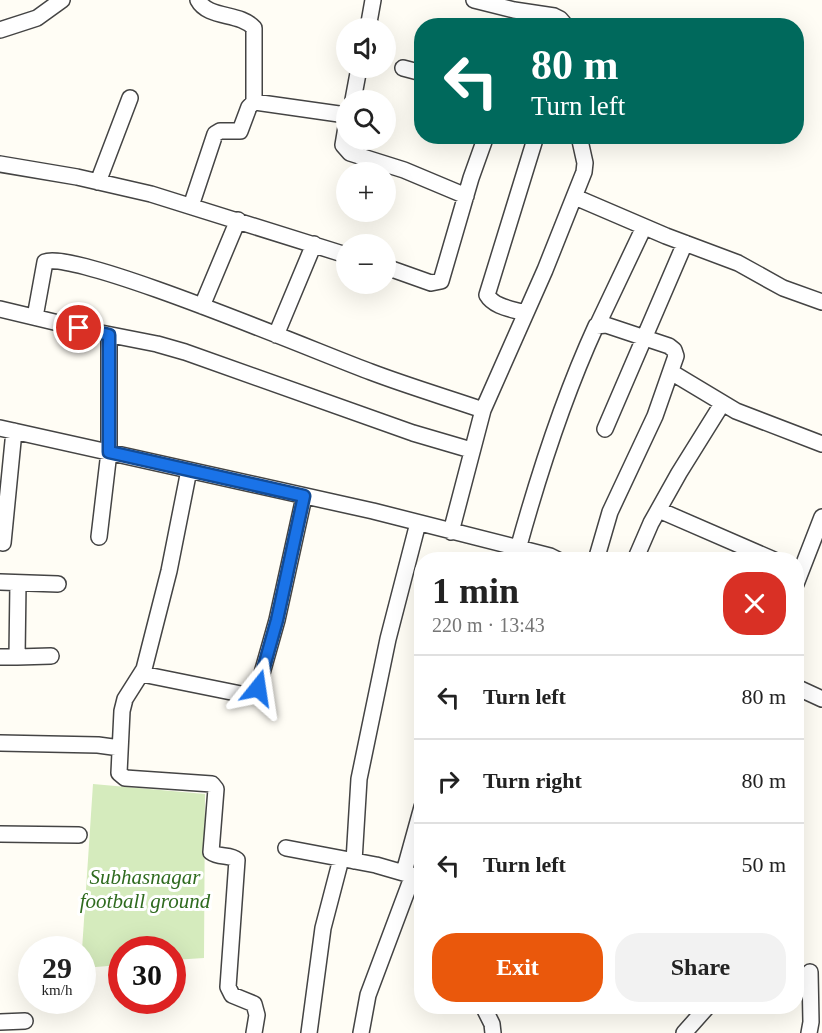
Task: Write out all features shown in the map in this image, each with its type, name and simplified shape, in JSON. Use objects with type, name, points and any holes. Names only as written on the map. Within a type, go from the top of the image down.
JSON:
[{"type":"street","points":[[0,30],[37,18],[62,0]]},
{"type":"street","points":[[191,206],[215,134],[220,131],[240,130],[249,107],[254,102],[254,28],[246,22],[206,8],[198,0]]},
{"type":"street","points":[[370,18],[373,0]]},
{"type":"street","points":[[474,0],[522,18]]},
{"type":"street","points":[[535,18],[554,16],[558,18]]},
{"type":"street","points":[[403,68],[414,71]]},
{"type":"street","points":[[98,182],[130,98]]},
{"type":"street","points":[[254,102],[336,114]]},
{"type":"street","points":[[396,271],[431,283],[441,281],[483,144]]},
{"type":"street","points":[[525,313],[498,304],[487,295],[534,144]]},
{"type":"street","points":[[451,532],[483,410],[545,270],[585,168],[580,144]]},
{"type":"street","points":[[347,150],[350,153],[404,170],[466,196]]},
{"type":"street","points":[[0,164],[151,194],[336,252]]},
{"type":"street","points":[[575,196],[644,227],[738,263],[783,288],[822,302]]},
{"type":"street","points":[[202,306],[238,220]]},
{"type":"street","points":[[518,549],[559,415],[580,361],[644,227]]},
{"type":"street","points":[[604,429],[646,338],[685,243]]},
{"type":"street","points":[[276,334],[314,244]]},
{"type":"street","points":[[35,317],[43,265],[45,261],[51,260],[97,270],[202,306],[370,372],[483,410]]},
{"type":"street","points":[[0,309],[185,352],[413,433],[471,450]]},
{"type":"street","points":[[598,324],[669,346],[674,350],[676,356],[655,416],[610,512],[598,552]]},
{"type":"street","points":[[99,537],[109,452],[109,335]]},
{"type":"street","points":[[671,372],[722,404],[762,423],[822,444]]},
{"type":"street","points":[[639,552],[659,510],[696,444],[722,404]]},
{"type":"street","points":[[3,543],[7,430],[374,511],[529,552]]},
{"type":"street","points":[[189,470],[169,571],[142,674],[125,699],[119,773],[125,778],[212,784],[216,789],[211,852],[237,860],[228,987],[232,994],[254,1004],[256,1015],[254,1033]]},
{"type":"street","points":[[142,674],[241,693],[253,694],[257,691],[277,620],[304,496]]},
{"type":"street","points":[[659,510],[756,552]]},
{"type":"street","points":[[804,560],[822,517]]},
{"type":"street","points":[[309,1033],[323,928],[347,860],[359,779],[388,639],[418,523]]},
{"type":"street","points":[[0,582],[58,584]]},
{"type":"street","points":[[17,657],[18,583]]},
{"type":"street","points":[[0,657],[51,656]]},
{"type":"street","points":[[804,691],[822,699]]},
{"type":"street","points":[[0,743],[98,745],[120,748]]},
{"type":"street","points":[[0,834],[79,835]]},
{"type":"street","points":[[286,848],[413,875],[369,995],[361,1033]]},
{"type":"street","points":[[809,972],[811,1022],[809,1033]]},
{"type":"street","points":[[487,1014],[493,1033]]},
{"type":"street","points":[[684,1033],[701,1014]]},
{"type":"street","points":[[0,1022],[25,1021]]},
{"type":"green space","name":"Subhasnagar football ground","points":[[93,784],[205,794],[204,958],[186,959],[186,936],[108,936],[108,966],[96,967],[96,936],[83,936]]},
{"type":"route","points":[[79,328],[109,335],[109,452],[304,496],[277,620],[258,688]]}]
